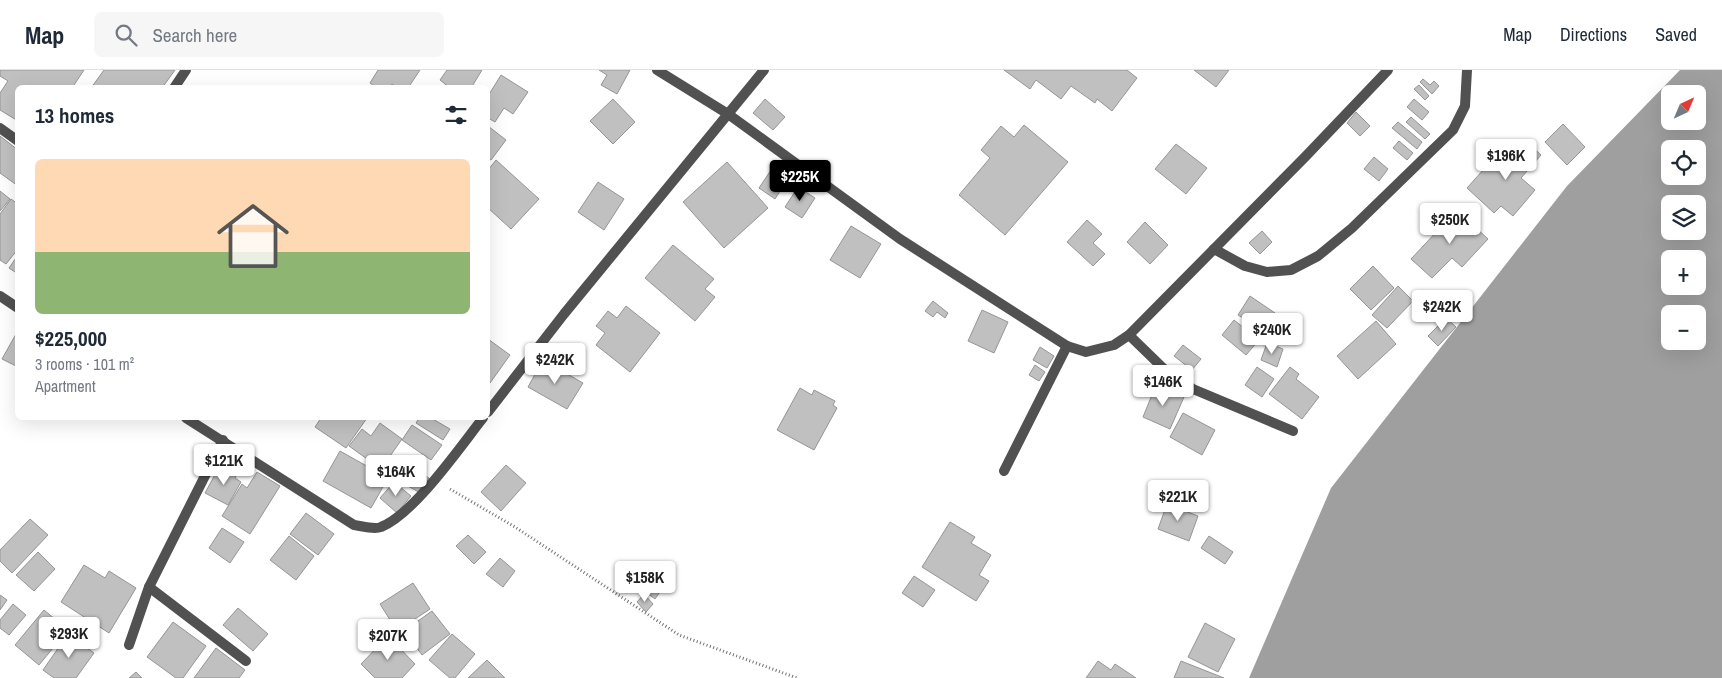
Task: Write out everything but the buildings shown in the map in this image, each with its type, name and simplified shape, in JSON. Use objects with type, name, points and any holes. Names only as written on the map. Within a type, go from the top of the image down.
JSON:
[{"type":"street","points":[[176,85],[186,70]]},
{"type":"street","points":[[658,70],[728,114],[900,239],[1068,346],[1086,352],[1114,345],[1129,335],[1388,70]]},
{"type":"street","points":[[490,409],[577,299],[764,70]]},
{"type":"street","points":[[1214,249],[1245,266],[1268,272],[1292,270],[1318,256],[1352,228],[1453,130],[1465,106],[1467,70]]},
{"type":"street","points":[[0,128],[15,139]]},
{"type":"street","points":[[0,296],[15,306]]},
{"type":"street","points":[[1129,335],[1162,368],[1193,389],[1228,402],[1293,431]]},
{"type":"street","points":[[1004,471],[1068,346]]},
{"type":"street","points":[[189,420],[354,525],[379,528],[404,513],[434,480],[481,420]]},
{"type":"street","points":[[129,645],[149,587],[223,440]]},
{"type":"street","points":[[149,587],[246,661]]},
{"type":"path","points":[[434,480],[515,527],[679,635],[797,678]]},
{"type":"shaded area","points":[[1680,70],[1722,70],[1722,678],[1249,678],[1331,488],[1567,186],[1661,90],[1661,130],[1706,130],[1706,85],[1665,85]]}]
